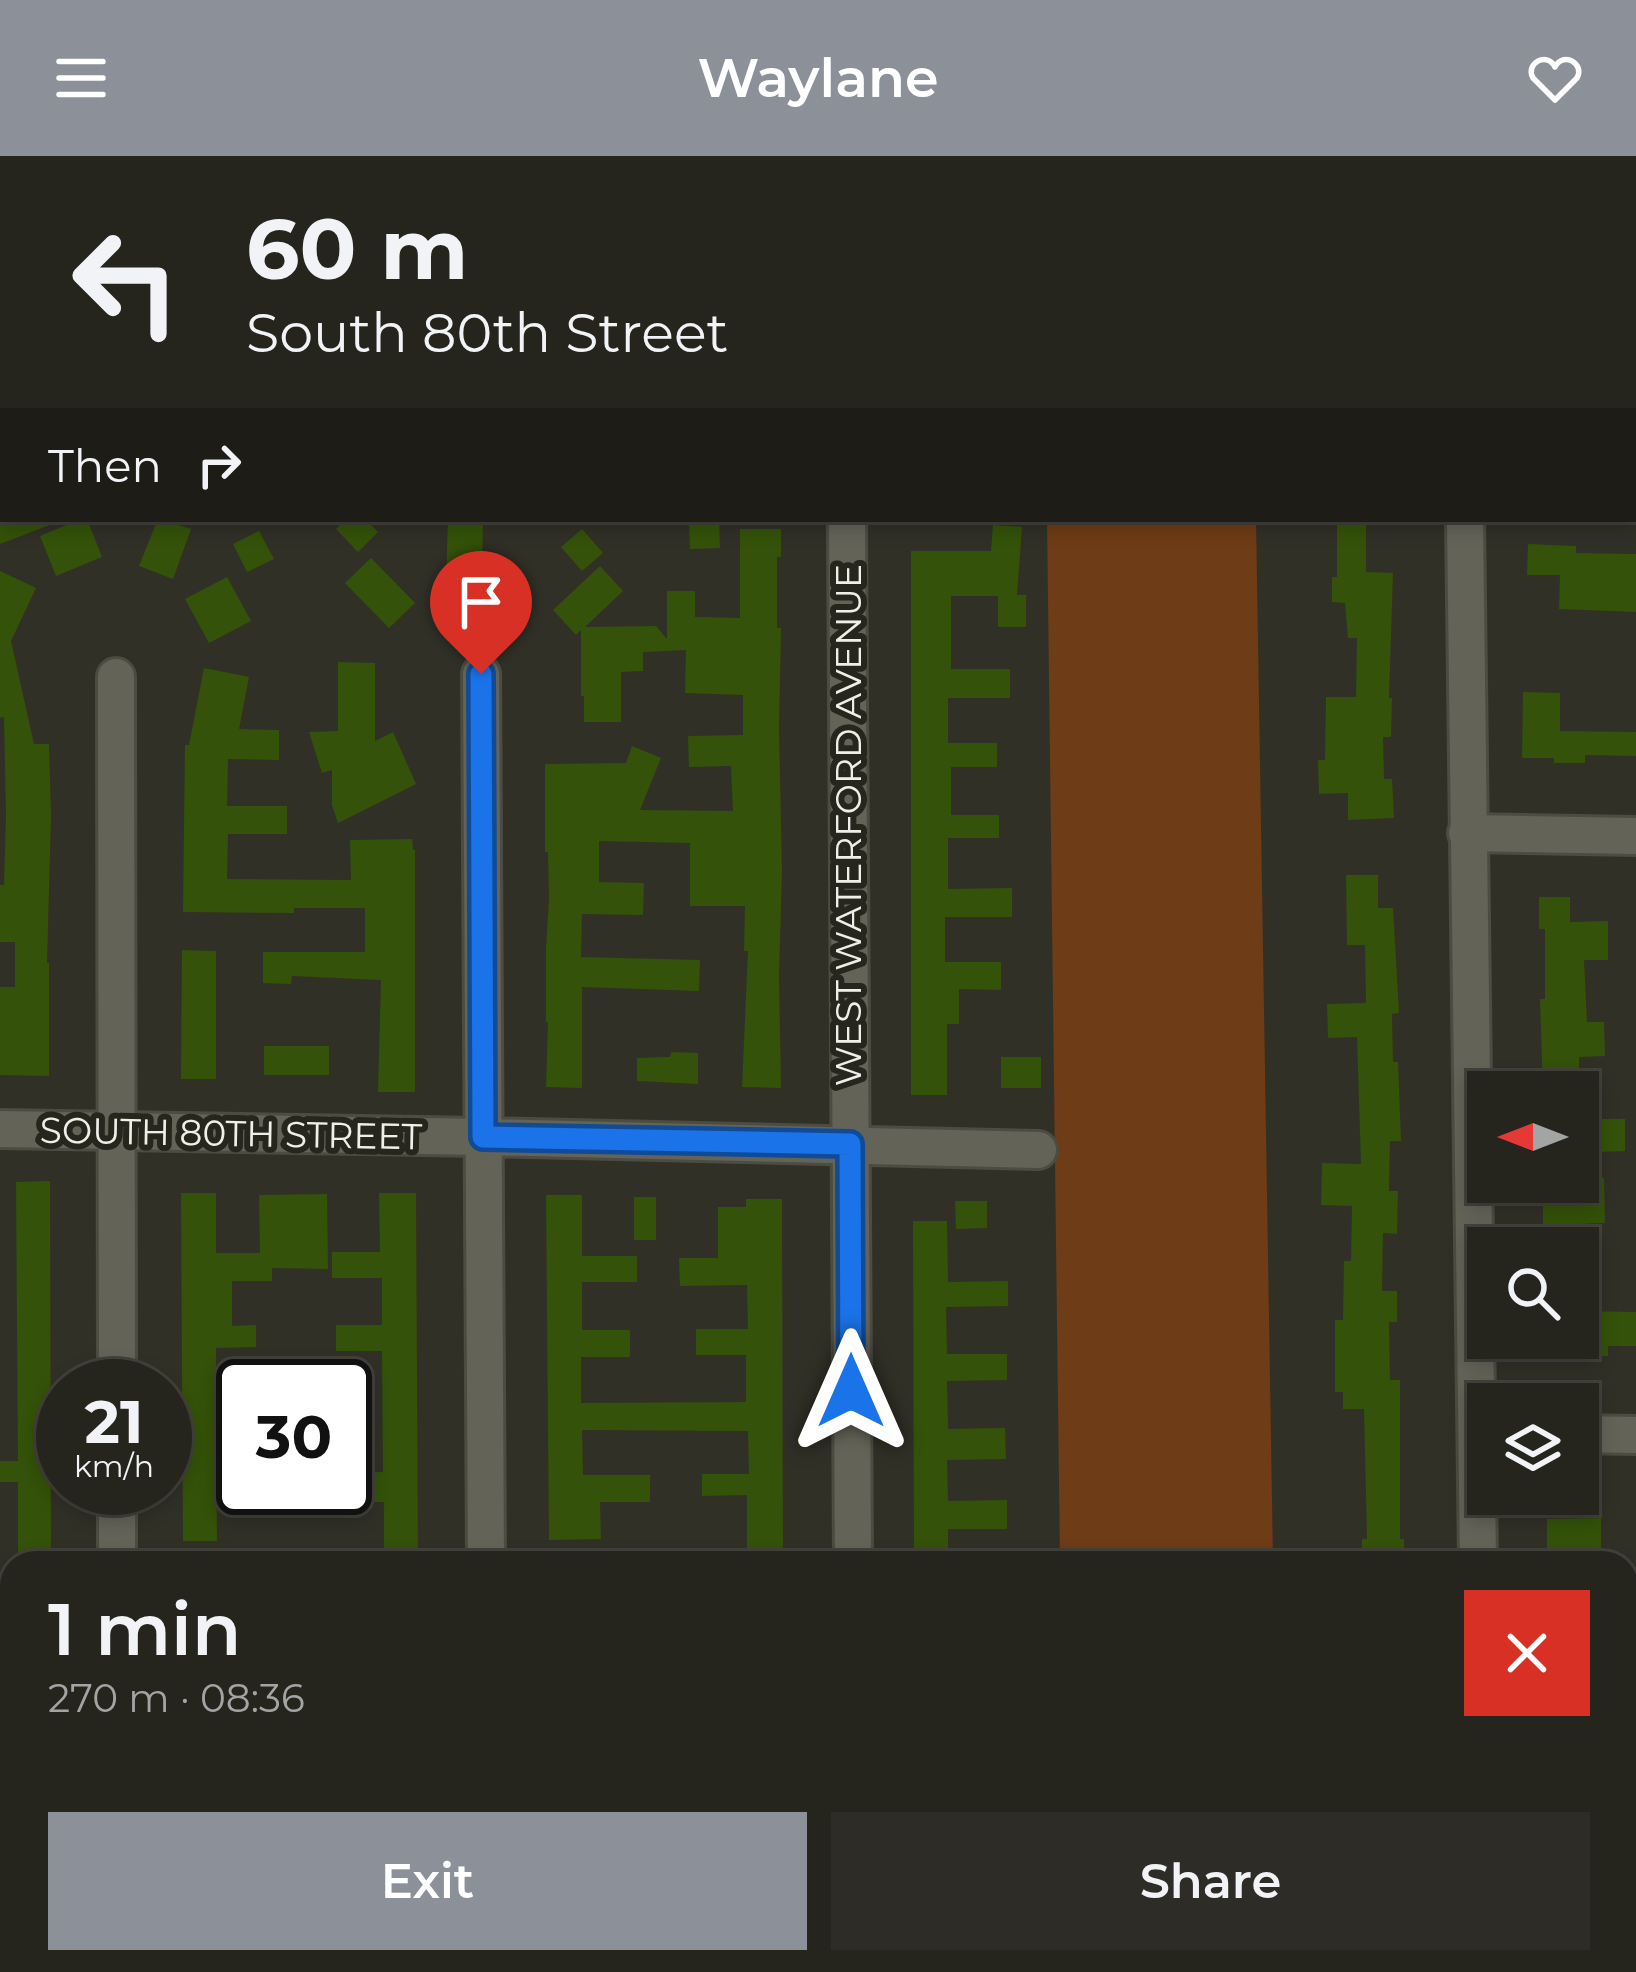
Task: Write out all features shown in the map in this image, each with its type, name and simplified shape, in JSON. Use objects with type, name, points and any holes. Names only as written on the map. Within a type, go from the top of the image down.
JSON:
[{"type":"street","name":"WEST WATERFORD AVENUE","points":[[847,522],[853,1551]]},
{"type":"street","points":[[1465,522],[1467,833],[1481,1383]]},
{"type":"street","points":[[481,674],[486,1551]]},
{"type":"street","points":[[116,677],[117,1359]]},
{"type":"street","points":[[1467,833],[1636,836]]},
{"type":"street","name":"SOUTH 80TH STREET","points":[[0,1130],[1038,1150]]},
{"type":"street","points":[[1599,1434],[1636,1435]]},
{"type":"street","points":[[117,1515],[117,1551]]},
{"type":"street","points":[[1478,1551],[1479,1515]]},
{"type":"shaded area","points":[[1047,522],[1256,522],[1273,1551],[1060,1551]]},
{"type":"building","points":[[0,522],[57,522],[0,544]]},
{"type":"building","points":[[74,522],[88,522],[102,557],[56,576],[40,536]]},
{"type":"building","points":[[157,522],[191,529],[173,579],[139,566]]},
{"type":"building","points":[[343,522],[368,522],[378,532],[358,552],[336,529]]},
{"type":"building","points":[[448,522],[483,522],[482,578],[446,581]]},
{"type":"building","points":[[689,522],[719,522],[720,548],[690,549]]},
{"type":"building","points":[[1337,522],[1366,522],[1366,572],[1393,573],[1391,737],[1383,737],[1384,779],[1392,779],[1394,818],[1348,820],[1348,793],[1319,794],[1326,697],[1356,697],[1357,638],[1348,638],[1345,603],[1332,602],[1332,577],[1337,577]]},
{"type":"building","points":[[993,525],[1022,527],[1017,595],[1026,595],[1026,627],[998,627],[998,596],[951,596],[951,669],[1010,669],[1010,698],[948,698],[948,743],[997,743],[997,767],[951,767],[951,815],[999,815],[999,838],[948,838],[948,889],[1012,888],[1012,917],[945,917],[945,962],[1001,962],[1001,990],[959,989],[959,1024],[947,1024],[947,1095],[911,1095],[911,551],[991,551]]},
{"type":"building","points":[[582,529],[603,553],[582,571],[561,547]]},
{"type":"building","points":[[740,529],[781,529],[777,628],[781,628],[781,1088],[742,1087],[748,951],[744,951],[745,906],[690,906],[690,843],[599,841],[599,882],[644,883],[643,915],[582,914],[581,957],[700,960],[699,991],[582,987],[582,1088],[546,1087],[545,764],[626,763],[632,746],[661,758],[640,810],[733,811],[731,766],[689,767],[688,736],[743,735],[743,695],[685,693],[686,650],[643,652],[643,671],[621,672],[621,722],[584,722],[581,630],[576,635],[553,610],[600,566],[623,591],[585,627],[656,626],[667,639],[667,591],[695,591],[695,617],[740,618]]},
{"type":"building","points":[[259,531],[274,559],[247,572],[233,544]]},
{"type":"building","points":[[1528,544],[1576,546],[1576,553],[1636,554],[1636,612],[1559,609],[1560,575],[1527,575]]},
{"type":"building","points":[[371,558],[415,603],[389,628],[345,583]]},
{"type":"building","points":[[0,571],[36,588],[11,641],[34,744],[49,744],[49,1076],[0,1075],[0,987],[15,987],[15,942],[0,942],[6,815],[4,717],[0,718]]},
{"type":"building","points":[[227,577],[251,621],[209,643],[185,599]]},
{"type":"building","points":[[338,662],[375,663],[375,741],[393,732],[416,784],[338,823],[332,805],[332,770],[322,773],[309,732],[338,731]]},
{"type":"building","points":[[204,668],[249,677],[239,729],[279,730],[279,760],[228,759],[227,806],[287,806],[287,834],[228,834],[227,879],[351,880],[350,840],[412,839],[415,1092],[378,1092],[381,980],[292,976],[291,984],[263,983],[263,952],[365,952],[365,908],[183,912],[185,745],[189,745]]},
{"type":"building","points":[[1523,692],[1560,693],[1560,731],[1636,732],[1636,756],[1585,755],[1585,763],[1522,758]]},
{"type":"building","points":[[1346,875],[1378,875],[1378,908],[1393,908],[1399,1013],[1392,1014],[1401,1141],[1390,1141],[1389,1191],[1398,1191],[1397,1234],[1383,1233],[1382,1291],[1397,1291],[1397,1322],[1389,1322],[1390,1380],[1400,1380],[1400,1539],[1404,1539],[1404,1551],[1362,1551],[1362,1539],[1367,1539],[1364,1409],[1343,1409],[1343,1392],[1335,1392],[1335,1320],[1343,1320],[1344,1261],[1351,1261],[1352,1206],[1321,1205],[1322,1163],[1361,1164],[1357,1037],[1328,1038],[1327,1004],[1366,1003],[1365,945],[1347,945]]},
{"type":"building","points":[[1539,897],[1570,897],[1570,922],[1608,921],[1608,960],[1584,960],[1587,1022],[1604,1022],[1605,1056],[1579,1057],[1579,1071],[1542,1071],[1540,999],[1545,999],[1545,929],[1539,929]]},
{"type":"building","points":[[182,950],[216,951],[216,1079],[181,1079]]},
{"type":"building","points":[[264,1046],[329,1046],[329,1075],[264,1075]]},
{"type":"building","points":[[671,1052],[698,1053],[698,1084],[637,1081],[637,1058],[670,1057]]},
{"type":"building","points":[[1001,1057],[1041,1057],[1041,1088],[1001,1088]]},
{"type":"building","points":[[1599,1119],[1625,1119],[1625,1151],[1599,1152]]},
{"type":"building","points":[[1599,1178],[1604,1178],[1605,1223],[1543,1227],[1543,1203],[1599,1203]]},
{"type":"building","points":[[50,1181],[50,1359],[36,1359],[36,1515],[51,1515],[51,1551],[18,1551],[18,1482],[0,1482],[0,1461],[18,1461],[16,1182]]},
{"type":"building","points":[[181,1193],[216,1193],[216,1253],[260,1253],[259,1195],[327,1194],[328,1269],[272,1268],[272,1281],[232,1281],[232,1326],[256,1325],[256,1347],[216,1348],[217,1541],[183,1541],[183,1515],[192,1515],[192,1359],[182,1359]]},
{"type":"building","points":[[379,1193],[416,1193],[418,1551],[384,1551],[384,1502],[372,1502],[372,1472],[383,1472],[382,1351],[336,1351],[336,1325],[382,1325],[382,1278],[332,1278],[332,1252],[380,1252]]},
{"type":"building","points":[[546,1195],[582,1195],[582,1256],[637,1256],[637,1282],[582,1282],[582,1330],[630,1330],[630,1357],[581,1357],[581,1403],[746,1402],[746,1355],[696,1355],[696,1329],[748,1329],[747,1285],[680,1286],[679,1258],[718,1258],[718,1207],[746,1207],[746,1199],[782,1199],[783,1551],[747,1551],[747,1495],[702,1496],[702,1474],[749,1474],[748,1431],[582,1430],[583,1475],[650,1475],[650,1502],[600,1502],[601,1539],[549,1540]]},
{"type":"building","points":[[634,1197],[656,1197],[656,1240],[634,1240]]},
{"type":"building","points":[[955,1201],[987,1201],[987,1228],[956,1229]]},
{"type":"building","points":[[913,1221],[947,1221],[948,1282],[1008,1281],[1008,1306],[946,1307],[947,1354],[1007,1354],[1007,1380],[947,1381],[948,1429],[1005,1428],[1006,1459],[947,1460],[948,1501],[1007,1500],[1007,1529],[948,1529],[948,1551],[914,1551]]},
{"type":"building","points":[[1599,1311],[1636,1312],[1636,1346],[1608,1346],[1608,1356],[1599,1356]]},
{"type":"building","points":[[1601,1518],[1601,1551],[1547,1551],[1547,1519]]},
{"type":"route","points":[[481,674],[483,1137],[850,1144],[851,1391]]}]
